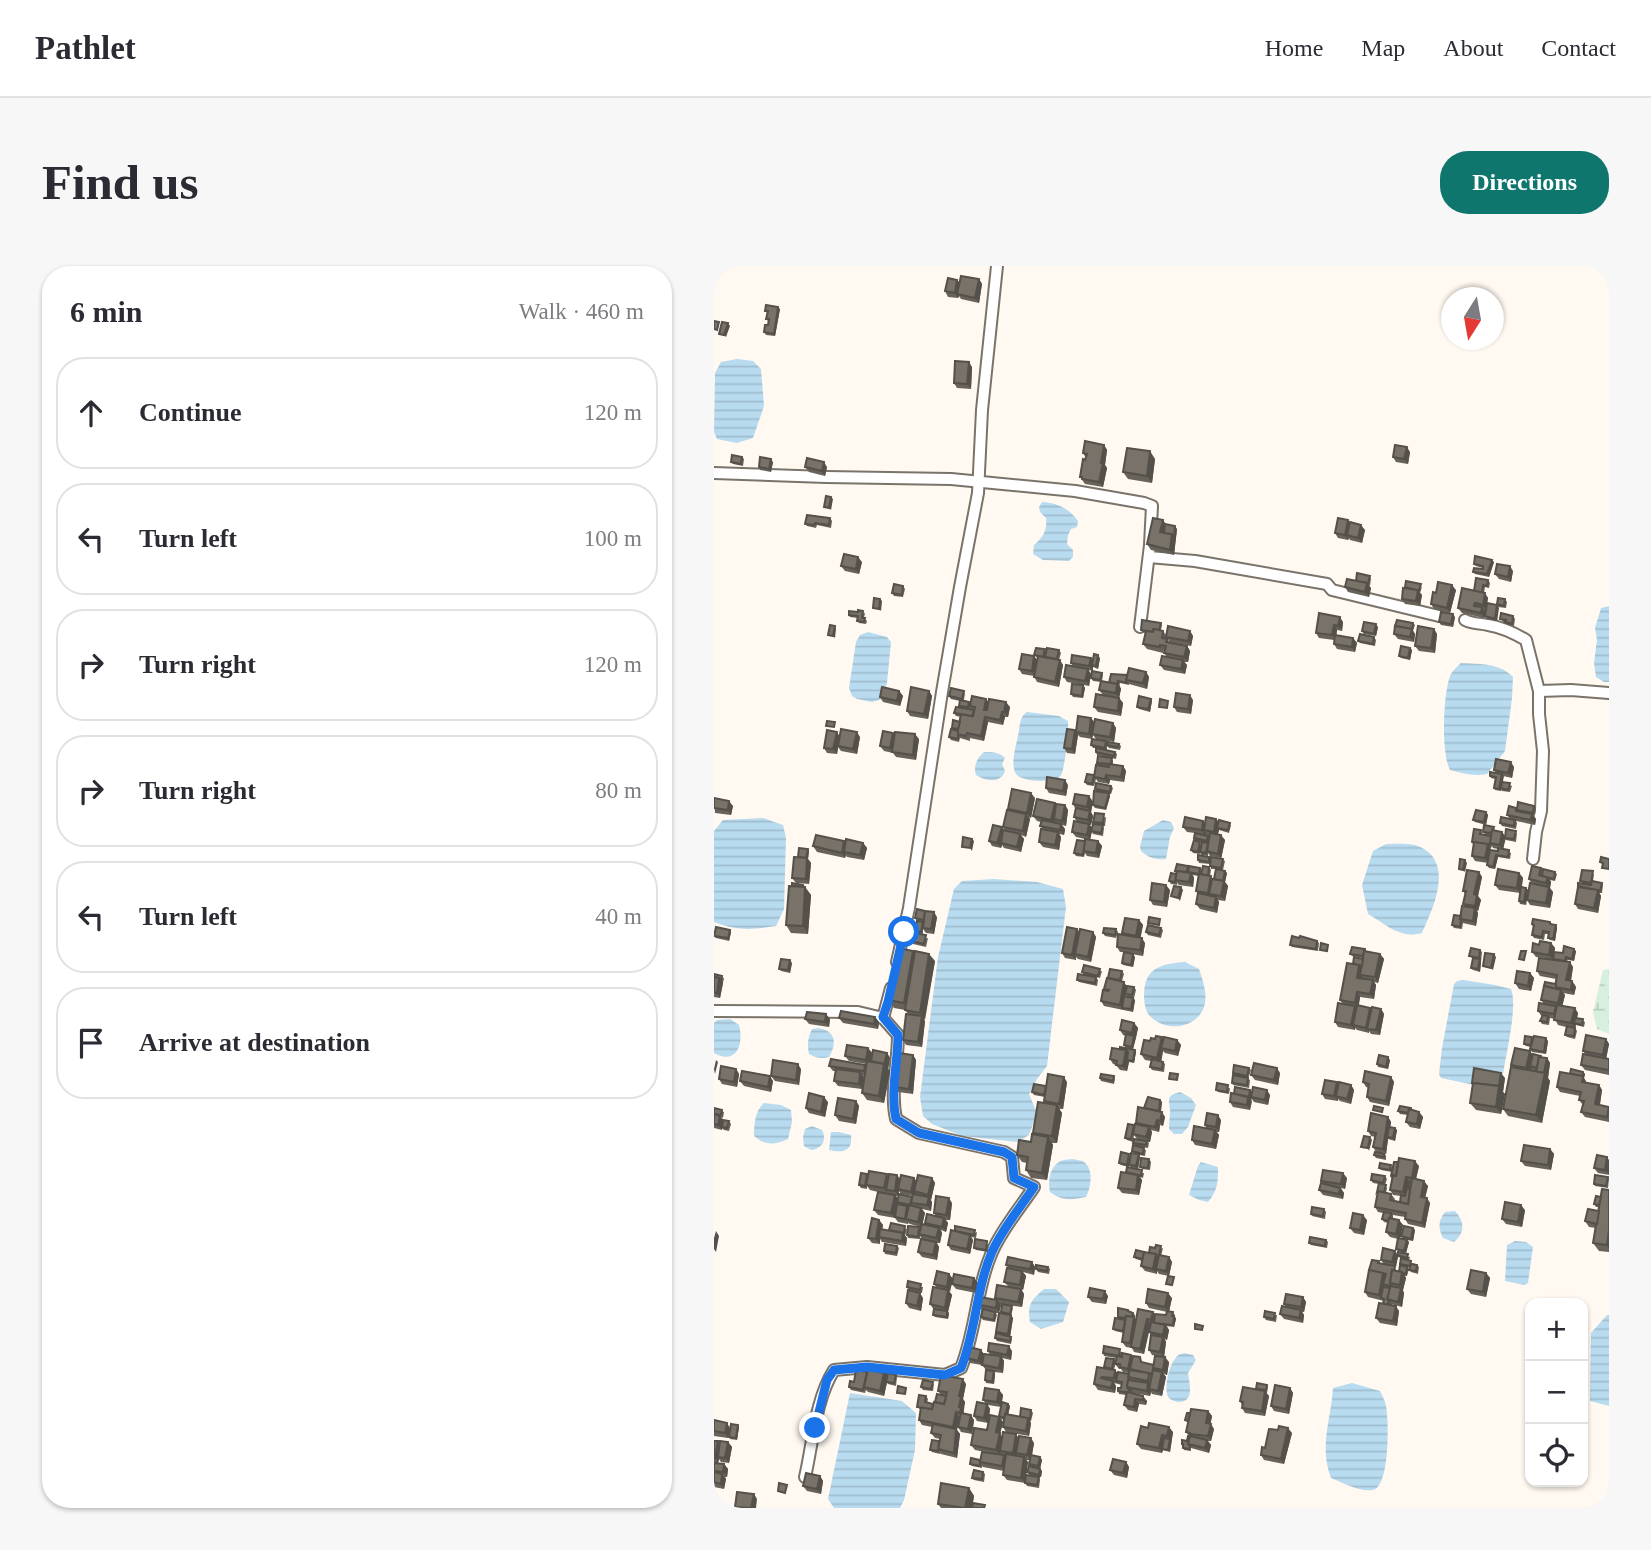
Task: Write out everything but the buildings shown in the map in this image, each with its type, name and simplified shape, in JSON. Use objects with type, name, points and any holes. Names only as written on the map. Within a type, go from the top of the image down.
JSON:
[{"type":"street","points":[[883,1017],[909,908],[942,692],[979,482],[982,410],[997,266]]},
{"type":"street","points":[[714,473],[951,479],[1075,491],[1144,503],[1152,506],[1140,627]]},
{"type":"street","points":[[1149,557],[1195,561],[1327,584],[1332,590],[1439,616]]},
{"type":"street","points":[[1465,620],[1491,625],[1526,640],[1539,691],[1543,751],[1541,811],[1533,859]]},
{"type":"street","points":[[1539,691],[1609,693]]},
{"type":"street","points":[[714,1012],[858,1012],[883,1017],[898,1035],[893,1105],[896,1119],[919,1133],[1004,1152],[1012,1157],[1014,1178],[1034,1187],[993,1251],[982,1282],[969,1349],[961,1368],[945,1375],[867,1367],[834,1370],[827,1380],[805,1477]]},
{"type":"green space","points":[[1609,969],[1609,1034],[1597,1029],[1593,1012],[1603,970]]},
{"type":"water","points":[[737,359],[753,361],[761,369],[764,406],[753,438],[737,443],[717,439],[714,432],[715,373],[721,362]]},
{"type":"water","points":[[1042,502],[1062,507],[1078,521],[1077,527],[1071,529],[1068,535],[1067,544],[1073,550],[1073,557],[1069,561],[1043,560],[1033,554],[1034,545],[1046,526],[1046,518],[1039,507]]},
{"type":"water","points":[[1609,606],[1609,682],[1604,682],[1596,677],[1595,628],[1601,608]]},
{"type":"water","points":[[868,632],[887,637],[891,642],[887,683],[882,699],[872,702],[852,696],[849,688],[856,642],[860,635]]},
{"type":"water","points":[[1461,663],[1496,667],[1513,677],[1505,751],[1487,774],[1473,775],[1450,770],[1447,762],[1444,738],[1446,696],[1450,676]]},
{"type":"water","points":[[1027,712],[1059,716],[1068,721],[1064,765],[1058,778],[1046,781],[1031,780],[1019,777],[1014,770],[1021,719]]},
{"type":"water","points":[[984,752],[998,753],[1005,758],[1002,764],[1005,771],[1000,778],[988,780],[976,775],[976,762]]},
{"type":"water","points":[[763,818],[783,825],[786,838],[784,909],[776,926],[745,929],[714,922],[714,831],[723,820]]},
{"type":"water","points":[[1163,820],[1171,822],[1174,828],[1166,859],[1155,859],[1141,851],[1140,847],[1144,831]]},
{"type":"water","points":[[1386,844],[1418,846],[1436,862],[1439,873],[1436,898],[1422,933],[1400,933],[1368,914],[1362,885],[1373,851]]},
{"type":"water","points":[[994,879],[1037,882],[1063,889],[1066,907],[1047,1066],[1029,1094],[1037,1113],[1029,1135],[1017,1142],[962,1136],[932,1124],[923,1116],[920,1097],[938,957],[954,889],[962,881]]},
{"type":"water","points":[[1185,962],[1199,969],[1205,992],[1204,1007],[1194,1020],[1187,1024],[1163,1024],[1147,1011],[1144,994],[1147,978],[1162,966]]},
{"type":"water","points":[[1463,980],[1511,989],[1513,997],[1503,1074],[1478,1073],[1474,1085],[1441,1078],[1439,1074],[1454,984]]},
{"type":"water","points":[[730,1019],[739,1025],[740,1039],[737,1051],[728,1057],[714,1053],[714,1023],[717,1020]]},
{"type":"water","points":[[818,1028],[832,1035],[834,1042],[829,1057],[819,1058],[809,1054],[808,1044],[812,1029]]},
{"type":"water","points":[[1180,1092],[1191,1098],[1196,1105],[1188,1127],[1182,1134],[1174,1134],[1169,1129],[1169,1100],[1170,1096]]},
{"type":"water","points":[[764,1103],[781,1105],[791,1110],[792,1122],[788,1139],[770,1144],[754,1136],[757,1114]]},
{"type":"water","points":[[812,1126],[822,1130],[824,1140],[821,1146],[811,1150],[804,1146],[803,1137],[805,1129]]},
{"type":"water","points":[[831,1132],[851,1135],[850,1145],[846,1150],[829,1150]]},
{"type":"water","points":[[1072,1159],[1087,1165],[1090,1174],[1089,1189],[1086,1197],[1058,1197],[1050,1192],[1051,1171],[1061,1161]]},
{"type":"water","points":[[1201,1162],[1218,1167],[1217,1186],[1208,1202],[1189,1195]]},
{"type":"water","points":[[1455,1211],[1462,1226],[1454,1242],[1443,1238],[1440,1225],[1445,1212]]},
{"type":"water","points":[[1515,1241],[1526,1242],[1533,1247],[1528,1283],[1524,1285],[1505,1281],[1507,1245]]},
{"type":"water","points":[[1044,1289],[1056,1289],[1069,1302],[1063,1322],[1041,1329],[1030,1322],[1029,1311],[1033,1300]]},
{"type":"water","points":[[1607,1315],[1609,1406],[1590,1401],[1591,1333]]},
{"type":"water","points":[[1178,1355],[1193,1355],[1196,1360],[1188,1373],[1188,1398],[1178,1402],[1167,1395],[1167,1384],[1173,1362]]},
{"type":"water","points":[[1352,1383],[1380,1391],[1386,1406],[1388,1438],[1385,1466],[1379,1486],[1373,1490],[1357,1488],[1331,1478],[1328,1466],[1326,1444],[1333,1388]]},
{"type":"water","points":[[850,1393],[902,1401],[916,1413],[915,1450],[900,1508],[834,1508],[828,1499]]},
{"type":"route","points":[[815,1428],[827,1380],[834,1370],[867,1367],[945,1375],[961,1368],[969,1349],[982,1282],[993,1251],[1034,1187],[1014,1178],[1012,1157],[1004,1152],[919,1133],[896,1119],[893,1105],[898,1035],[883,1017],[904,932]]}]
